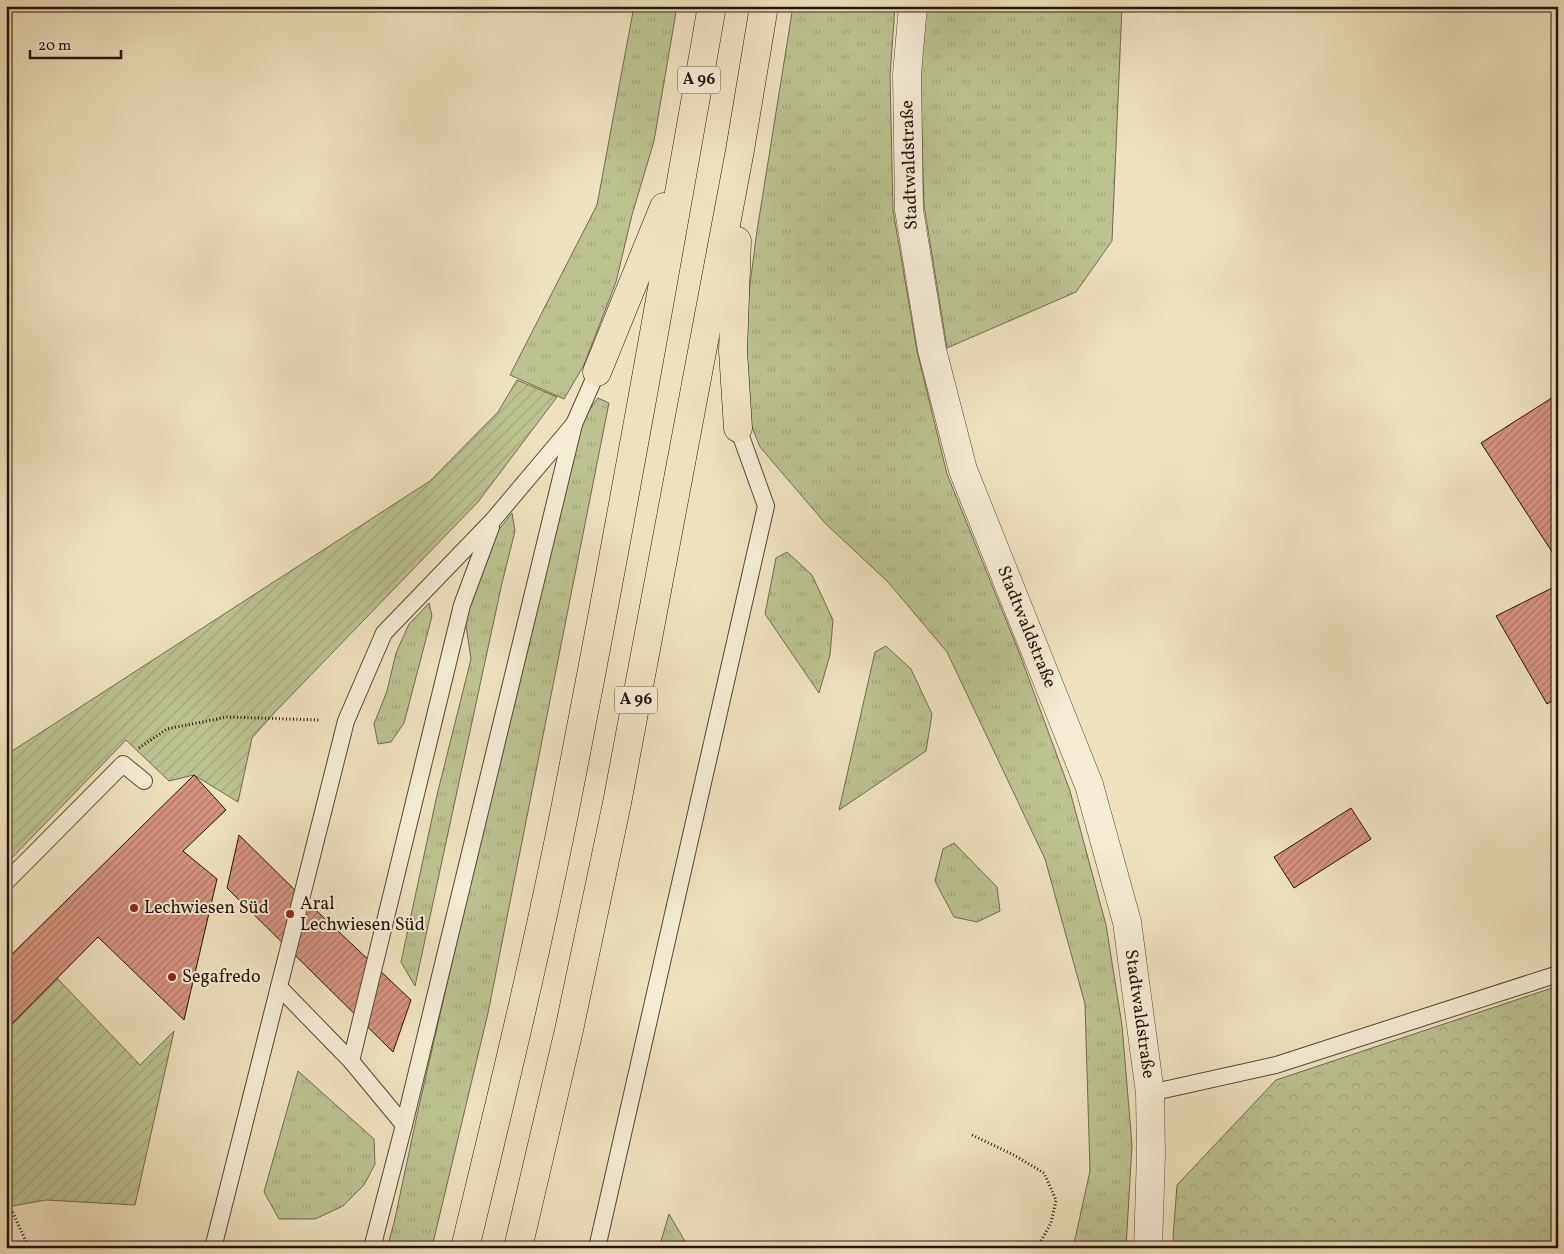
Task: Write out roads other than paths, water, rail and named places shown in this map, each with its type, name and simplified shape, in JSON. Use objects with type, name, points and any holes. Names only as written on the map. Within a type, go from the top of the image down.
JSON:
[{"type":"highway","name":"A 96","points":[[465,1248],[518,1025],[568,791],[610,574],[712,6]]},
{"type":"highway","name":"A 96","points":[[518,1248],[569,1030],[617,803],[740,150],[764,6]]},
{"type":"highway","points":[[738,428],[733,351],[740,150]]},
{"type":"highway","points":[[597,372],[686,154]]},
{"type":"street","name":"Stadtwaldstraße","points":[[913,6],[907,74],[908,210],[932,350],[963,470],[1089,785],[1127,922],[1150,1093],[1151,1153],[1148,1248]]},
{"type":"lane","points":[[372,1248],[404,1125],[574,424],[597,372]]},
{"type":"lane","points":[[214,1248],[346,721],[384,633],[493,520],[574,424]]},
{"type":"lane","points":[[597,1248],[766,506],[738,428]]},
{"type":"lane","points":[[351,1061],[462,605],[493,520]]},
{"type":"lane","points":[[6,882],[123,764],[144,781]]},
{"type":"lane","points":[[1150,1093],[1276,1065],[1558,974]]},
{"type":"lane","points":[[279,987],[351,1061],[404,1125]]},
{"type":"place","name":"Lechwiesen Süd","points":[[134,908]]},
{"type":"place","name":"Aral Lechwiesen Süd","points":[[290,914]]},
{"type":"place","name":"Segafredo","points":[[172,977]]}]
